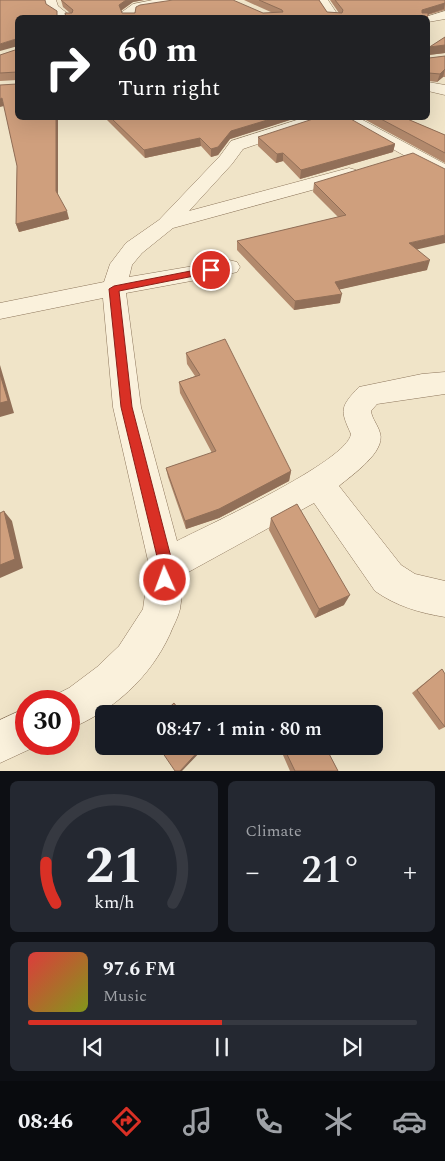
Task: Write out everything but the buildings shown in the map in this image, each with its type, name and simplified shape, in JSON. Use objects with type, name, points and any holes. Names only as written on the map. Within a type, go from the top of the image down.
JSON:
[{"type":"street","points":[[50,0],[53,8],[63,15]]},
{"type":"street","points":[[129,15],[128,12],[137,6],[176,0]]},
{"type":"street","points":[[322,0],[332,15]]},
{"type":"street","points":[[430,18],[445,15]]},
{"type":"street","points":[[430,87],[445,90]]},
{"type":"street","points":[[80,704],[111,681],[133,660],[150,636],[162,611],[166,565],[127,407],[114,289],[121,264],[134,248],[166,224],[226,160],[237,145],[312,120]]},
{"type":"street","points":[[352,120],[445,172]]},
{"type":"street","points":[[166,224],[310,185],[413,154]]},
{"type":"street","points":[[0,311],[229,267]]},
{"type":"street","points":[[166,565],[318,484],[356,454],[365,443],[366,434],[357,415],[356,408],[369,395],[445,383]]},
{"type":"street","points":[[318,484],[388,578],[399,587],[430,597],[445,599]]},
{"type":"street","points":[[0,742],[15,734]]},
{"type":"route","points":[[165,580],[166,565],[127,407],[114,289],[211,270]]}]
